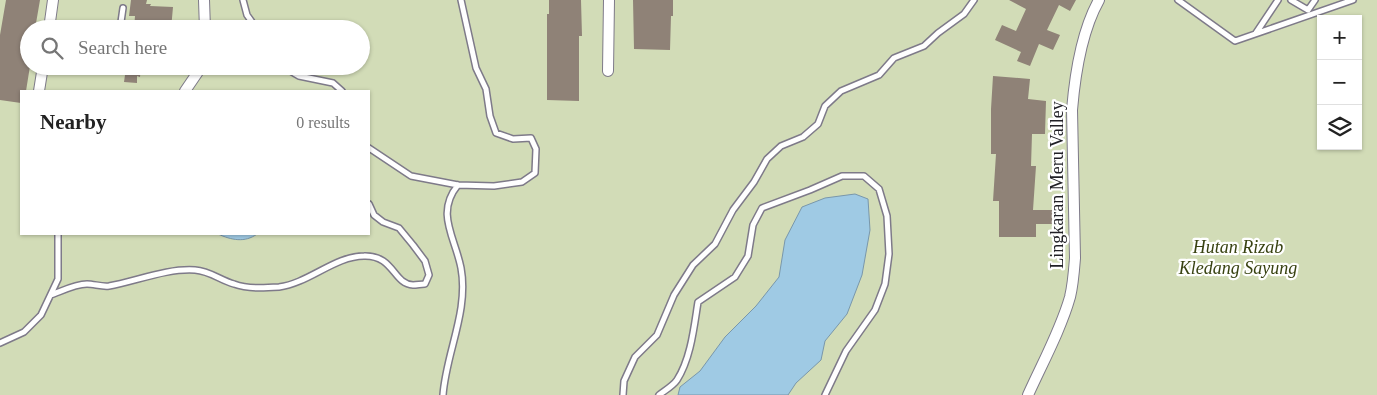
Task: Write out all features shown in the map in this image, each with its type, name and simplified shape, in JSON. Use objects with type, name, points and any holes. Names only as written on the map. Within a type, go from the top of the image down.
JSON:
[{"type":"street","points":[[50,20],[53,0]]},
{"type":"street","points":[[204,0],[205,20]]},
{"type":"street","points":[[608,71],[609,0]]},
{"type":"street","name":"Lingkaran Meru Valley","points":[[1028,395],[1063,316],[1070,298],[1074,278],[1076,258],[1072,110],[1074,86],[1077,65],[1090,21],[1099,0]]},
{"type":"street","points":[[39,90],[42,75]]},
{"type":"street","points":[[185,90],[196,75]]},
{"type":"lane","points":[[243,0],[251,20]]},
{"type":"lane","points":[[370,149],[412,176],[458,185],[494,186],[522,182],[535,173],[536,148],[531,138],[513,139],[496,133],[490,116],[486,89],[476,68],[470,34],[460,0]]},
{"type":"lane","points":[[623,395],[624,381],[635,357],[657,335],[674,295],[693,265],[715,244],[733,210],[754,182],[767,159],[781,146],[803,137],[818,124],[825,106],[841,91],[879,76],[894,58],[924,46],[964,14],[974,0]]},
{"type":"lane","points":[[1178,0],[1234,40],[1256,34],[1309,13],[1353,0]]},
{"type":"lane","points":[[1256,34],[1278,0]]},
{"type":"lane","points":[[1291,0],[1309,13]]},
{"type":"lane","points":[[1309,13],[1315,0]]},
{"type":"lane","points":[[121,20],[123,8]]},
{"type":"lane","points":[[296,75],[333,83],[341,90]]},
{"type":"lane","points":[[659,395],[676,382],[684,365],[694,331],[698,302],[735,277],[748,256],[753,225],[762,208],[842,176],[864,176],[879,189],[887,216],[889,254],[885,284],[875,310],[846,351],[825,395]]},
{"type":"lane","points":[[443,395],[463,297],[461,267],[446,214],[450,195],[458,185]]},
{"type":"lane","points":[[51,295],[85,284],[107,286],[176,271],[195,270],[211,273],[234,284],[256,288],[281,286],[309,278],[347,259],[364,256],[380,258],[392,267],[400,280],[412,285],[425,284],[429,275],[425,262],[399,228],[383,222],[374,215],[370,206]]},
{"type":"lane","points":[[0,343],[24,332],[41,315],[58,279],[58,235]]},
{"type":"green space","name":"Hutan Rizab Kledang Sayung","points":[[0,0],[1377,0],[1377,395],[0,395]]},
{"type":"water","points":[[855,194],[868,199],[870,230],[862,275],[847,314],[825,341],[821,360],[796,383],[788,395],[678,395],[680,387],[700,371],[725,337],[756,306],[779,277],[785,240],[802,207],[825,198]]},
{"type":"water","points":[[220,235],[255,235],[243,240]]},
{"type":"building","points":[[6,0],[40,0],[37,20],[20,20],[20,75],[29,75],[26,90],[20,90],[20,103],[0,100],[0,35]]},
{"type":"building","points":[[131,0],[147,0],[146,4],[151,4],[150,6],[173,7],[172,20],[135,20],[135,16],[129,16]]},
{"type":"building","points":[[549,0],[581,0],[582,36],[579,36],[579,101],[547,100],[547,14],[549,14]]},
{"type":"building","points":[[633,0],[673,0],[670,50],[634,49]]},
{"type":"building","points":[[1009,0],[1076,0],[1070,11],[1059,5],[1047,30],[1060,35],[1053,50],[1039,44],[1030,66],[1017,61],[1021,52],[995,40],[1002,25],[1016,31],[1026,9]]},
{"type":"building","points":[[125,75],[140,75],[140,77],[137,76],[137,83],[124,82]]},
{"type":"building","points":[[993,76],[1030,79],[1028,99],[1046,101],[1045,134],[1032,134],[1031,166],[1036,166],[1033,210],[1054,210],[1054,224],[1036,224],[1036,237],[999,237],[999,201],[993,201],[996,154],[991,154]]}]
